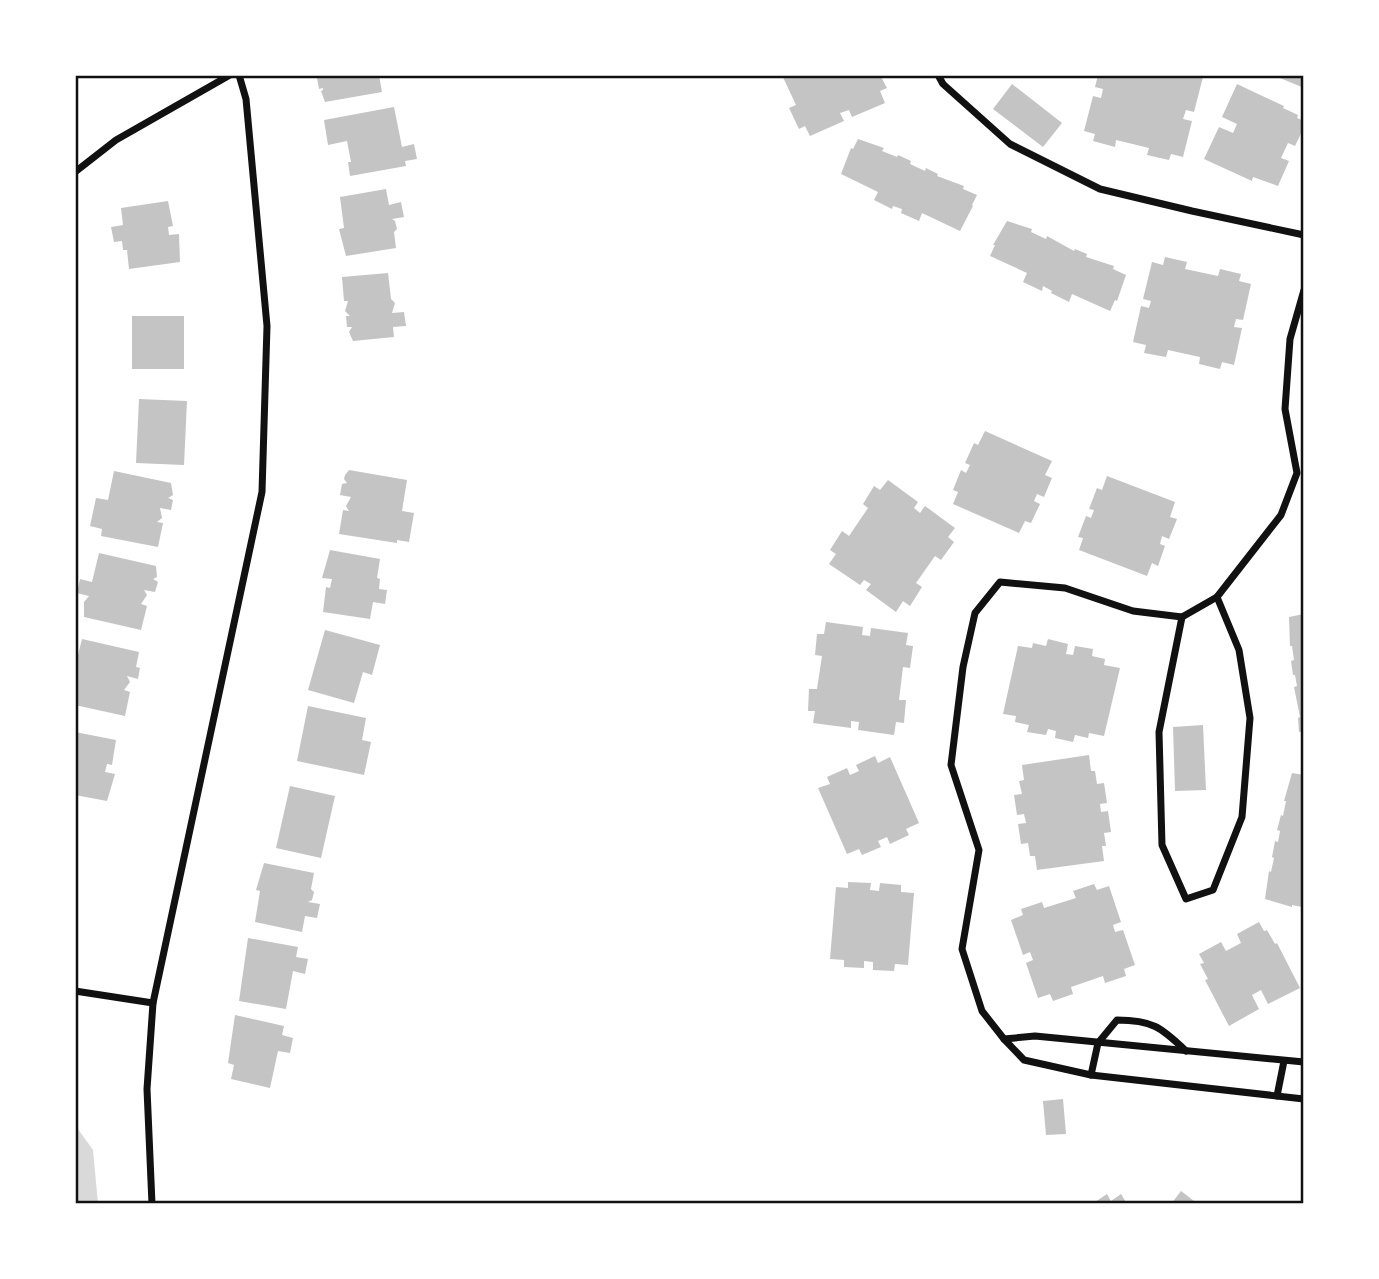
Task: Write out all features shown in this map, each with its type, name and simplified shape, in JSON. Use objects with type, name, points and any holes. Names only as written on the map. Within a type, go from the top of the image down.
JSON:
[{"type":"street","points":[[75,172],[116,140],[230,75]]},
{"type":"street","points":[[152,1204],[147,1089],[153,1003],[262,492],[267,326],[246,99],[239,75]]},
{"type":"street","points":[[938,75],[943,84],[1010,144],[1100,189],[1304,234]]},
{"type":"street","points":[[1304,290],[1290,339],[1285,409],[1297,472],[1281,515],[1217,597],[1182,617],[1133,611],[1065,588],[1000,582],[975,613],[963,667],[951,765],[979,850],[962,949],[982,1011],[1024,1060],[1091,1075],[1304,1099]]},
{"type":"street","points":[[1182,617],[1159,733],[1162,845],[1186,899],[1213,890],[1242,817],[1250,718],[1240,650],[1217,597]]},
{"type":"street","points":[[75,991],[153,1003]]},
{"type":"street","points":[[1091,1075],[1098,1043],[1117,1020],[1142,1020],[1164,1029],[1186,1052]]},
{"type":"street","points":[[1004,1039],[1035,1037],[1304,1062]]},
{"type":"street","points":[[1277,1096],[1284,1060]]},
{"type":"shaded area","points":[[75,1125],[93,1150],[98,1204],[75,1204]]},
{"type":"building","points":[[323,75],[379,75],[382,92],[325,102],[321,91],[323,88],[319,89],[317,78]]},
{"type":"building","points":[[782,75],[880,75],[887,88],[880,91],[885,103],[852,117],[849,110],[840,113],[844,121],[810,136],[805,126],[799,129],[789,108],[796,105]]},
{"type":"building","points":[[1098,75],[1203,77],[1194,112],[1186,110],[1183,119],[1192,121],[1183,157],[1171,154],[1169,160],[1147,155],[1149,148],[1116,140],[1115,147],[1093,141],[1095,134],[1084,131],[1093,96],[1101,98],[1103,89],[1095,87]]},
{"type":"building","points":[[1281,75],[1304,75],[1304,88],[1280,78]]},
{"type":"building","points":[[1012,84],[1062,123],[1043,147],[993,109]]},
{"type":"building","points":[[1237,84],[1284,106],[1283,108],[1304,121],[1295,146],[1288,143],[1281,158],[1289,161],[1278,186],[1253,177],[1252,181],[1204,159],[1219,127],[1233,133],[1237,124],[1222,117]]},
{"type":"building","points":[[394,107],[402,147],[414,144],[417,159],[405,161],[406,166],[350,176],[348,162],[351,162],[347,141],[328,145],[324,120]]},
{"type":"building","points":[[858,139],[884,148],[882,151],[911,161],[910,164],[925,171],[926,168],[977,195],[960,231],[922,213],[919,221],[901,213],[902,209],[893,206],[892,209],[874,200],[878,192],[841,174],[851,148],[853,149]]},
{"type":"building","points":[[386,189],[389,205],[401,202],[404,217],[392,219],[397,229],[394,232],[396,248],[346,256],[339,229],[344,228],[340,197]]},
{"type":"building","points":[[168,201],[173,226],[168,227],[169,235],[179,234],[180,262],[129,269],[127,250],[123,250],[122,241],[114,242],[111,227],[123,225],[121,208]]},
{"type":"building","points":[[1007,221],[1032,229],[1031,232],[1046,239],[1047,236],[1074,251],[1075,249],[1087,254],[1086,257],[1114,266],[1113,269],[1126,275],[1117,301],[1115,300],[1110,311],[1072,294],[1069,302],[1043,286],[1042,291],[1023,282],[1027,273],[990,256],[993,245]]},
{"type":"building","points":[[1165,257],[1187,262],[1185,269],[1218,276],[1220,269],[1241,274],[1239,281],[1251,284],[1243,320],[1236,319],[1234,327],[1242,328],[1234,365],[1222,362],[1220,369],[1199,364],[1200,357],[1168,350],[1166,357],[1144,353],[1146,345],[1133,342],[1141,306],[1149,308],[1151,301],[1143,299],[1152,262],[1163,265]]},
{"type":"building","points":[[388,273],[391,299],[395,303],[392,313],[404,312],[406,326],[393,327],[394,337],[353,341],[349,332],[352,327],[347,327],[346,316],[350,316],[345,311],[348,301],[344,301],[342,277]]},
{"type":"building","points":[[132,316],[184,316],[184,369],[132,369]]},
{"type":"building","points":[[139,399],[187,401],[184,465],[136,463]]},
{"type":"building","points":[[985,431],[1052,461],[1045,475],[1052,478],[1044,497],[1037,494],[1034,501],[1040,504],[1031,523],[1025,521],[1019,533],[953,504],[958,492],[953,490],[961,470],[966,473],[970,465],[965,463],[974,443],[978,445]]},
{"type":"building","points":[[349,470],[407,480],[402,511],[414,513],[409,542],[397,540],[397,543],[339,534],[343,510],[349,511],[346,506],[351,497],[340,495],[342,484],[347,483],[344,479]]},
{"type":"building","points":[[114,471],[171,483],[173,495],[168,498],[173,500],[171,510],[160,508],[162,518],[157,522],[163,523],[158,547],[101,536],[102,529],[90,526],[96,498],[108,500]]},
{"type":"building","points":[[1107,476],[1175,502],[1170,517],[1177,519],[1169,539],[1162,536],[1160,544],[1165,546],[1158,566],[1152,563],[1147,576],[1079,550],[1083,538],[1078,537],[1086,516],[1091,518],[1094,510],[1089,509],[1097,488],[1102,490]]},
{"type":"building","points":[[888,480],[918,502],[914,508],[920,513],[925,506],[955,528],[948,537],[954,542],[941,560],[935,556],[916,583],[922,587],[910,606],[903,601],[896,612],[866,590],[871,584],[864,580],[860,585],[829,564],[836,554],[830,550],[842,531],[849,536],[868,508],[863,504],[874,486],[880,490]]},
{"type":"building","points":[[330,550],[380,559],[377,578],[380,579],[379,589],[387,590],[385,604],[373,602],[370,619],[323,612],[326,587],[330,588],[332,579],[322,578]]},
{"type":"building","points":[[99,553],[156,566],[157,577],[153,579],[158,582],[155,592],[144,590],[147,595],[141,604],[147,606],[141,630],[84,617],[84,602],[89,596],[77,593],[80,579],[92,582]]},
{"type":"building","points":[[1304,614],[1304,731],[1299,732],[1300,717],[1291,661],[1294,660],[1290,646],[1289,617]]},
{"type":"building","points":[[826,622],[863,627],[862,635],[870,636],[871,628],[908,633],[906,645],[913,646],[910,668],[903,667],[899,700],[906,700],[904,723],[896,722],[894,735],[858,730],[859,722],[851,721],[851,728],[813,723],[815,711],[808,711],[809,689],[817,689],[822,656],[815,655],[817,634],[824,634]]},
{"type":"building","points":[[325,630],[380,645],[372,675],[363,672],[354,703],[308,690]]},
{"type":"building","points":[[82,639],[139,652],[136,667],[140,668],[138,679],[127,676],[130,682],[124,690],[130,692],[125,716],[75,705],[75,667]]},
{"type":"building","points":[[1048,639],[1068,644],[1066,654],[1073,655],[1075,646],[1093,649],[1092,656],[1105,659],[1104,665],[1120,668],[1104,736],[1089,733],[1088,738],[1075,735],[1073,742],[1055,738],[1056,731],[1048,729],[1046,735],[1027,732],[1029,725],[1015,722],[1016,716],[1003,714],[1018,646],[1032,648],[1033,643],[1046,646]]},
{"type":"building","points":[[308,706],[366,718],[362,740],[371,742],[364,775],[297,761]]},
{"type":"building","points":[[1203,725],[1206,790],[1175,791],[1173,727]]},
{"type":"building","points":[[75,732],[116,740],[112,765],[107,764],[105,772],[115,774],[107,801],[75,795]]},
{"type":"building","points":[[1089,755],[1091,771],[1095,771],[1097,784],[1104,783],[1107,803],[1100,804],[1101,812],[1108,811],[1111,832],[1104,833],[1104,861],[1037,870],[1035,856],[1030,856],[1028,843],[1021,844],[1018,824],[1026,823],[1024,814],[1017,815],[1014,795],[1022,794],[1019,781],[1024,780],[1022,765]]},
{"type":"building","points":[[875,756],[878,763],[890,757],[919,823],[906,829],[909,835],[890,844],[887,837],[878,841],[881,847],[862,855],[859,849],[847,854],[818,788],[830,784],[827,777],[847,768],[850,775],[859,771],[856,765]]},
{"type":"building","points":[[1292,773],[1304,775],[1302,907],[1292,907],[1265,899],[1275,841],[1278,842],[1280,831],[1277,830],[1281,815],[1283,816]]},
{"type":"building","points":[[290,786],[335,796],[321,858],[276,848]]},
{"type":"building","points":[[264,863],[314,873],[311,889],[314,892],[312,900],[308,902],[320,904],[317,918],[305,916],[302,932],[255,922],[260,891],[256,890]]},
{"type":"building","points":[[848,882],[871,883],[870,890],[879,891],[880,883],[901,885],[901,892],[914,893],[908,965],[895,964],[894,971],[873,970],[873,962],[864,961],[864,968],[844,967],[844,960],[830,959],[836,887],[848,888]]},
{"type":"building","points":[[1094,884],[1097,890],[1109,886],[1121,922],[1113,925],[1115,932],[1123,930],[1135,965],[1124,969],[1126,976],[1105,983],[1103,976],[1071,987],[1073,994],[1053,1001],[1050,994],[1038,998],[1026,963],[1033,960],[1030,952],[1023,955],[1011,920],[1023,915],[1021,909],[1042,902],[1044,908],[1076,898],[1073,891]]},
{"type":"building","points":[[1259,922],[1275,944],[1277,943],[1300,988],[1268,1004],[1261,990],[1252,995],[1259,1009],[1229,1026],[1205,980],[1208,979],[1200,964],[1204,963],[1199,954],[1221,942],[1226,951],[1241,943],[1237,934]]},
{"type":"building","points":[[248,938],[298,947],[296,957],[308,959],[305,974],[293,971],[286,1009],[239,1001]]},
{"type":"building","points":[[235,1015],[284,1026],[282,1035],[293,1038],[290,1053],[278,1051],[270,1088],[231,1079],[234,1065],[228,1063]]},
{"type":"building","points":[[1063,1099],[1066,1134],[1046,1135],[1043,1101]]},
{"type":"building","points":[[1181,1191],[1198,1204],[1171,1204]]},
{"type":"building","points":[[1107,1194],[1111,1201],[1121,1194],[1127,1204],[1092,1204]]}]
